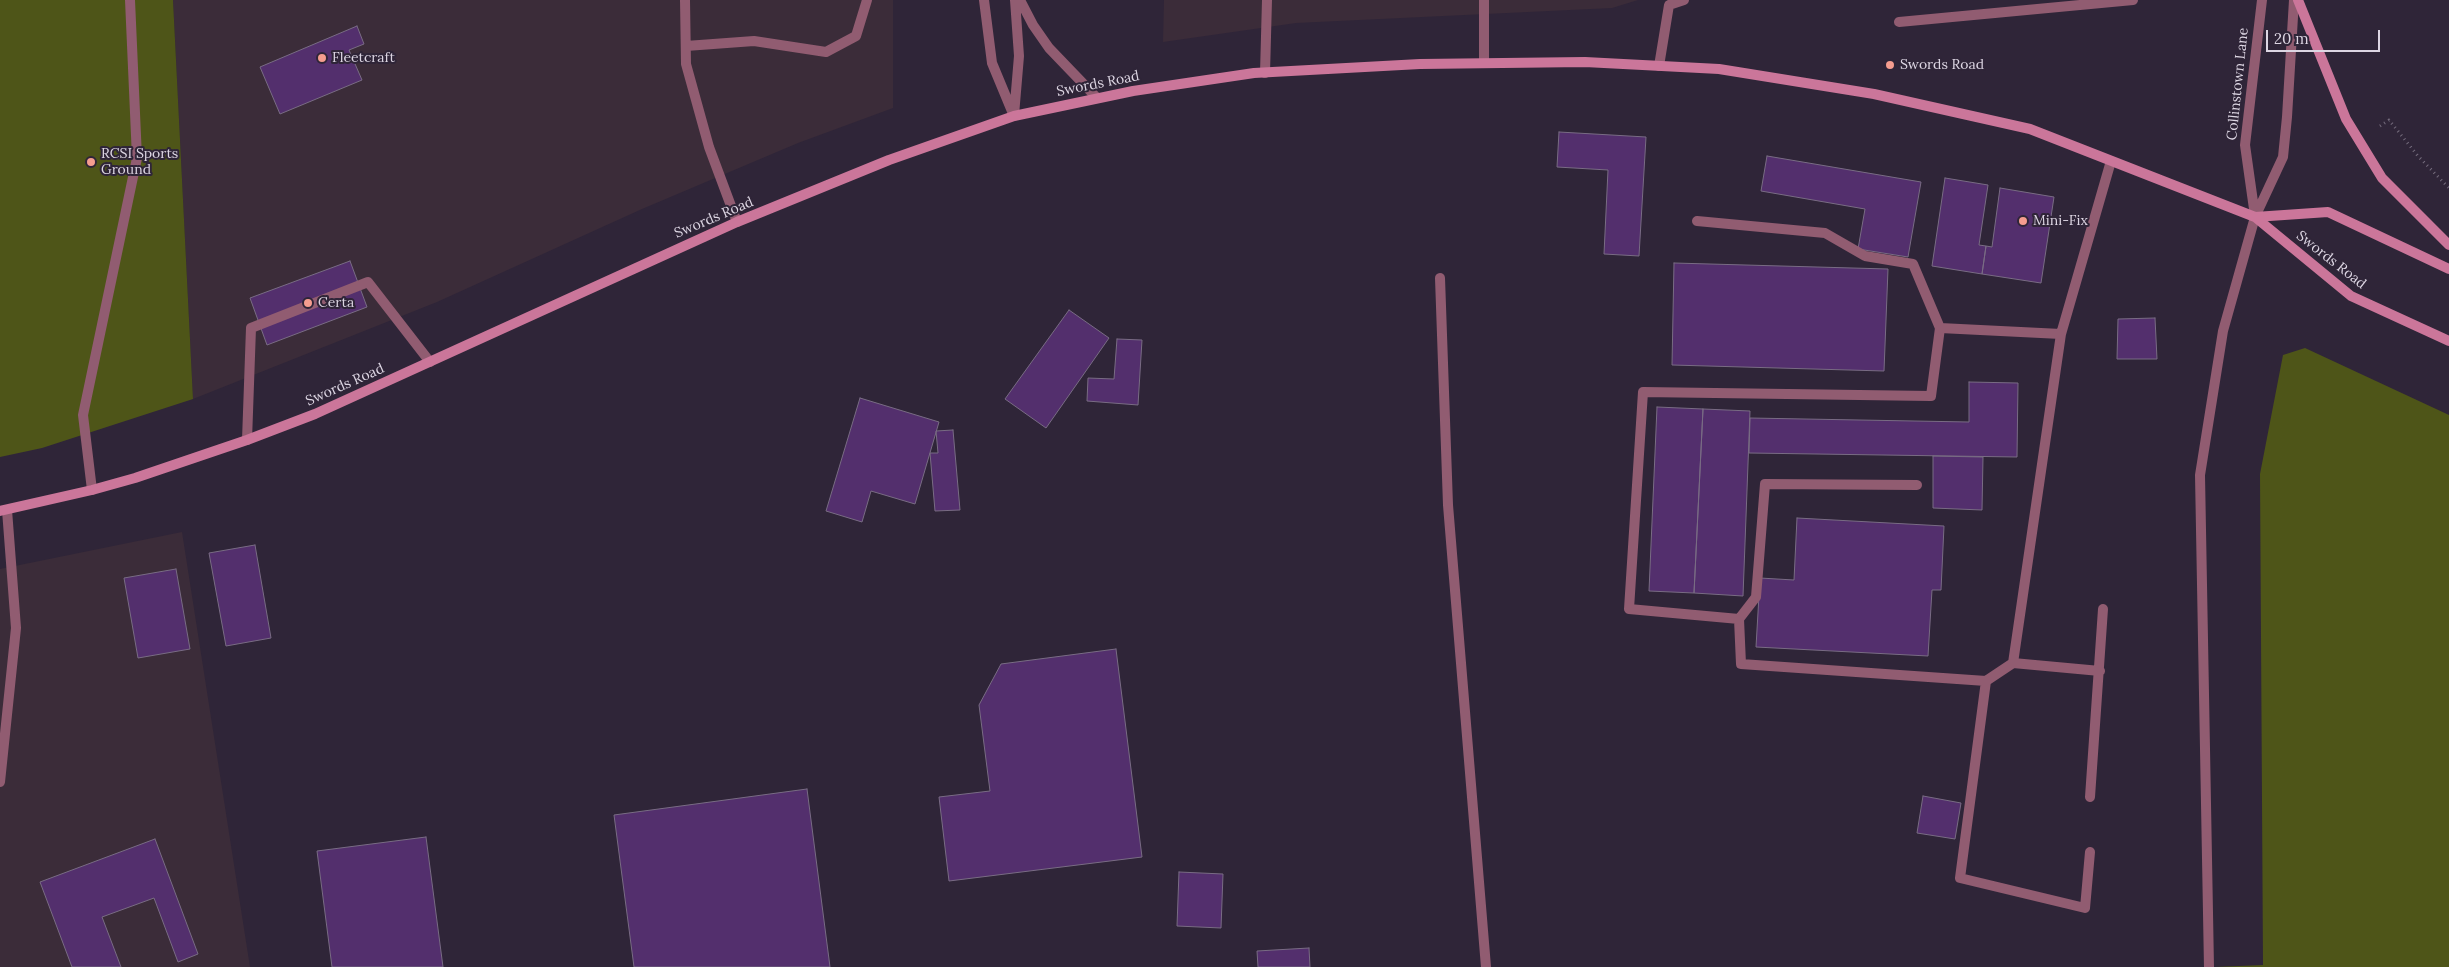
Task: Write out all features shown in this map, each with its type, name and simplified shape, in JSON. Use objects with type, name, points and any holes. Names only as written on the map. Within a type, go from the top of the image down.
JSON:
[{"type":"main road","points":[[2298,0],[2346,119],[2358,140],[2382,178],[2449,245]]},
{"type":"main road","name":"Swords Road","points":[[3,510],[92,490],[247,440],[315,414],[737,222],[890,160],[1014,116],[1160,87],[1265,73],[1420,64],[1585,62],[1719,69],[1874,94],[2030,129],[2255,217],[2351,296],[2449,342]]},
{"type":"main road","name":"Swords Road","points":[[2255,217],[2328,212],[2449,269]]},
{"type":"street","points":[[92,490],[83,415],[137,158],[130,0]]},
{"type":"street","points":[[685,0],[686,64],[709,148],[737,222]]},
{"type":"street","points":[[686,46],[754,41],[826,52],[856,36],[867,0]]},
{"type":"street","points":[[984,0],[992,63],[1014,116]]},
{"type":"street","points":[[1014,116],[1019,56],[1015,0]]},
{"type":"street","points":[[1020,0],[1033,25],[1049,48],[1097,98]]},
{"type":"street","points":[[1265,73],[1267,0]]},
{"type":"street","points":[[1484,0],[1484,63]]},
{"type":"street","points":[[1659,66],[1670,5],[1684,0]]},
{"type":"street","points":[[1899,22],[2133,0]]},
{"type":"street","name":"Collinstown Lane","points":[[2255,217],[2245,145],[2262,0]]},
{"type":"street","points":[[2209,967],[2200,475],[2223,331],[2255,217],[2283,156],[2294,0]]},
{"type":"street","points":[[2013,663],[2061,334],[2111,161]]},
{"type":"street","points":[[1697,221],[1825,233],[1865,256],[1913,264],[1940,328],[1931,396],[1643,392],[1629,608],[1739,619]]},
{"type":"street","points":[[1440,278],[1448,505],[1486,967]]},
{"type":"street","points":[[247,440],[251,328],[368,282],[430,362]]},
{"type":"street","points":[[1940,328],[2061,334]]},
{"type":"street","points":[[1917,485],[1765,484],[1756,598],[1739,619],[1741,664],[1986,681],[2013,663],[2100,671]]},
{"type":"street","points":[[0,782],[16,628],[3,510]]},
{"type":"street","points":[[2090,797],[2103,609]]},
{"type":"street","points":[[1986,681],[1960,878],[2086,908],[2090,852]]},
{"type":"path","points":[[2358,140],[2389,120],[2418,156],[2449,188]]},
{"type":"shaded area","points":[[173,0],[893,0],[893,108],[798,143],[642,209],[437,302],[193,399]]},
{"type":"shaded area","points":[[1164,0],[1638,0],[1612,8],[1296,23],[1163,42]]},
{"type":"shaded area","points":[[182,532],[250,967],[0,967],[0,569]]},
{"type":"green space","name":"RCSI Sports Ground","points":[[0,0],[173,0],[193,399],[42,448],[0,457]]},
{"type":"green space","points":[[2305,348],[2449,415],[2449,967],[2215,967],[2263,965],[2260,474],[2283,355]]},
{"type":"building","points":[[357,26],[364,44],[349,50],[362,80],[280,114],[260,67]]},
{"type":"building","points":[[1559,132],[1646,137],[1639,256],[1604,254],[1608,170],[1557,167]]},
{"type":"building","points":[[1767,156],[1921,182],[1908,257],[1858,249],[1865,209],[1761,191]]},
{"type":"building","points":[[1945,178],[1988,185],[1979,245],[1986,246],[1982,274],[1932,266]]},
{"type":"building","name":"Mini-Fix","points":[[2000,188],[2054,197],[2041,283],[1982,274],[1986,246],[1992,247]]},
{"type":"building","points":[[350,261],[367,307],[267,345],[250,298]]},
{"type":"building","points":[[1674,263],[1888,269],[1884,371],[1672,365]]},
{"type":"building","points":[[1069,310],[1109,338],[1046,428],[1005,399]]},
{"type":"building","points":[[2155,318],[2157,359],[2117,359],[2118,319]]},
{"type":"building","points":[[1117,339],[1142,340],[1138,405],[1087,401],[1088,378],[1114,379]]},
{"type":"building","points":[[1969,382],[2018,383],[2017,457],[1749,453],[1750,418],[1969,422]]},
{"type":"building","points":[[860,398],[939,422],[915,504],[871,491],[862,522],[826,511]]},
{"type":"building","points":[[1657,407],[1703,409],[1694,593],[1649,591]]},
{"type":"building","points":[[1703,409],[1750,411],[1743,596],[1694,593]]},
{"type":"building","points":[[953,430],[960,510],[935,511],[930,453],[938,453],[936,431]]},
{"type":"building","points":[[1933,456],[1983,457],[1982,510],[1933,508]]},
{"type":"building","points":[[1797,518],[1944,526],[1941,590],[1932,590],[1928,656],[1756,647],[1760,578],[1794,580]]},
{"type":"building","points":[[255,545],[271,638],[226,646],[209,553]]},
{"type":"building","points":[[176,569],[190,649],[138,658],[124,578]]},
{"type":"building","points":[[1116,649],[1142,857],[949,881],[939,797],[990,791],[979,705],[1001,664]]},
{"type":"building","points":[[807,789],[830,967],[634,967],[614,815]]},
{"type":"building","points":[[1923,796],[1961,803],[1955,839],[1917,833]]},
{"type":"building","points":[[426,837],[443,967],[332,967],[317,851]]},
{"type":"building","points":[[155,839],[198,954],[178,962],[154,898],[102,917],[121,967],[72,967],[40,882]]},
{"type":"building","points":[[1179,872],[1223,874],[1221,928],[1177,926]]},
{"type":"building","points":[[1309,948],[1310,967],[1258,967],[1257,951]]},
{"type":"place","name":"Fleetcraft","points":[[322,58]]},
{"type":"place","name":"Swords Road","points":[[1890,65]]},
{"type":"place","name":"RCSI Sports Ground","points":[[91,162]]},
{"type":"place","name":"Mini-Fix","points":[[2023,221]]},
{"type":"place","name":"Certa","points":[[308,303]]}]
